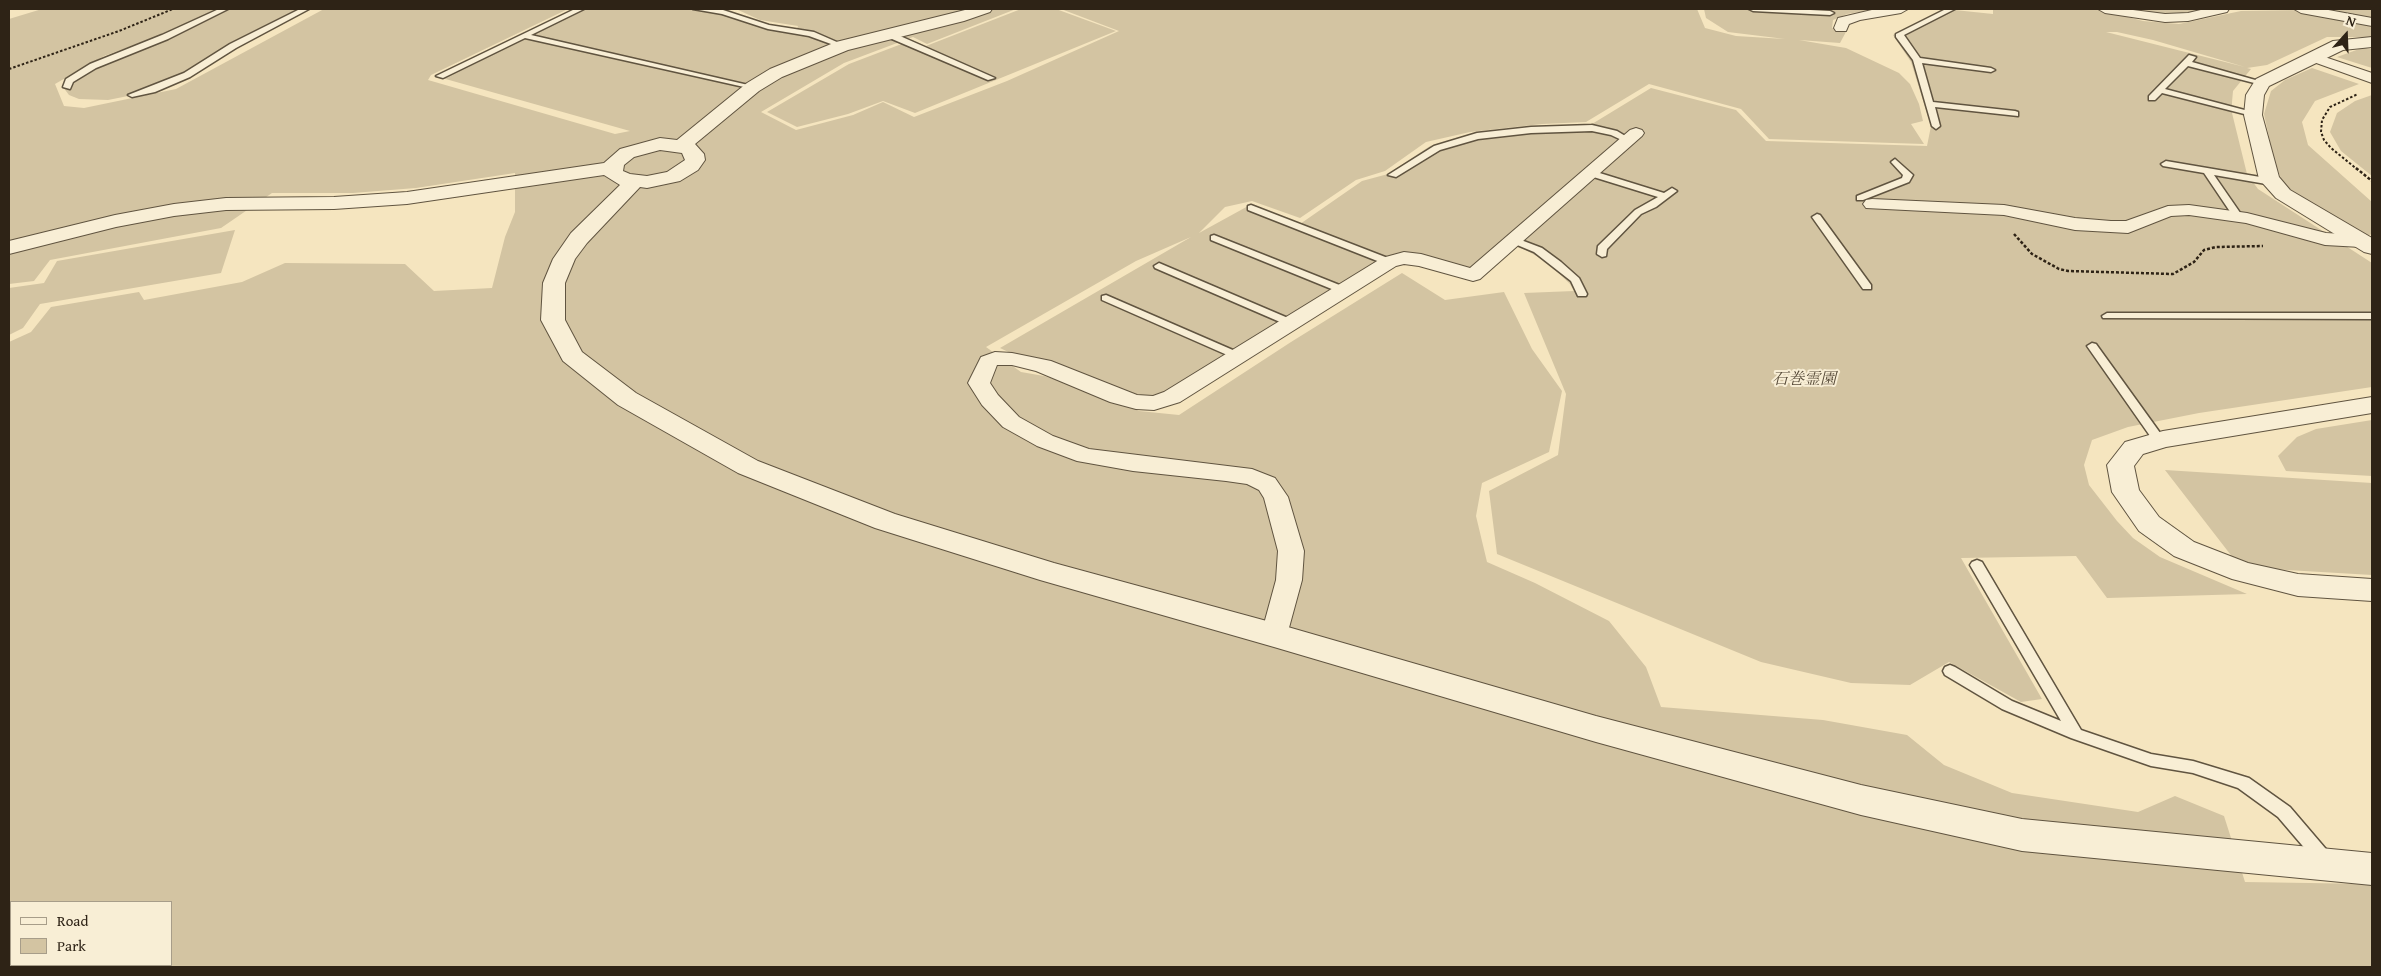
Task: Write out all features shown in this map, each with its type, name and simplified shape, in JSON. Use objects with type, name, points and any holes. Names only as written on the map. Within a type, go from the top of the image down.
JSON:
[{"type":"street","points":[[681,146],[753,87],[776,74],[842,46],[958,18],[984,9]]},
{"type":"street","points":[[1844,24],[1876,10],[1901,9]]},
{"type":"street","points":[[2105,9],[2141,16],[2165,18],[2188,17],[2222,9]]},
{"type":"street","points":[[2301,9],[2372,22]]},
{"type":"street","points":[[2367,244],[2282,194],[2272,182],[2260,147],[2253,115],[2255,95],[2262,82],[2339,45],[2372,42]]},
{"type":"street","points":[[2313,58],[2372,78]]},
{"type":"street","points":[[1274,635],[1289,580],[1291,552],[1276,497],[1267,484],[1252,477],[1084,456],[1045,442],[1011,422],[990,400],[979,383],[988,361],[995,358],[1012,359],[1043,366],[1118,397],[1136,402],[1154,402],[1172,397],[1390,262],[1404,258],[1421,260],[1473,275],[1632,137]]},
{"type":"street","points":[[9,248],[115,222],[174,210],[226,204],[334,203],[407,198],[623,175],[660,180],[684,172],[695,160],[694,154],[681,146],[660,144],[637,149],[619,158],[623,175],[564,259],[554,283],[553,320],[572,356],[627,399],[748,467],[885,521],[1050,573],[1274,635],[1615,734],[1861,800],[2032,836],[2372,869]]},
{"type":"street","points":[[1866,201],[2004,210],[2075,224],[2111,227],[2134,225],[2168,211],[2188,210],[2238,216],[2325,239],[2367,244]]},
{"type":"street","points":[[2372,405],[2159,440],[2134,448],[2120,465],[2126,492],[2149,524],[2184,549],[2242,572],[2298,585],[2372,590]]},
{"type":"lane","points":[[67,87],[69,81],[93,66],[165,37],[224,9]]},
{"type":"lane","points":[[132,94],[152,90],[187,75],[233,46],[305,9]]},
{"type":"lane","points":[[440,76],[580,9]]},
{"type":"lane","points":[[697,9],[723,12],[768,27],[811,34],[842,46]]},
{"type":"lane","points":[[1753,9],[1828,11],[1844,24]]},
{"type":"lane","points":[[1936,126],[1931,104],[1916,60],[1900,38],[1900,34],[1951,9]]},
{"type":"lane","points":[[888,34],[991,78]]},
{"type":"lane","points":[[524,36],[753,87]]},
{"type":"lane","points":[[2152,98],[2193,56]]},
{"type":"lane","points":[[1916,60],[1992,70]]},
{"type":"lane","points":[[2186,63],[2262,82]]},
{"type":"lane","points":[[2160,90],[2253,115]]},
{"type":"lane","points":[[1931,104],[2015,114]]},
{"type":"lane","points":[[1393,175],[1437,148],[1484,135],[1592,128],[1632,137]]},
{"type":"lane","points":[[1866,201],[1906,180],[1908,175],[1895,162]]},
{"type":"lane","points":[[2166,164],[2272,182]]},
{"type":"lane","points":[[2208,172],[2212,181],[2238,216]]},
{"type":"lane","points":[[1590,173],[1668,194],[1653,205],[1638,212],[1602,248],[1602,254]]},
{"type":"lane","points":[[1252,208],[1390,262]]},
{"type":"lane","points":[[1817,217],[1867,287]]},
{"type":"lane","points":[[1214,238],[1343,290]]},
{"type":"lane","points":[[1513,240],[1538,250],[1557,264],[1575,280],[1582,294]]},
{"type":"lane","points":[[1160,266],[1292,323]]},
{"type":"lane","points":[[1106,298],[1238,356]]},
{"type":"lane","points":[[2106,316],[2372,316]]},
{"type":"lane","points":[[2092,346],[2159,440]]},
{"type":"lane","points":[[1977,565],[2076,734]]},
{"type":"lane","points":[[1950,671],[2007,705],[2076,734],[2151,760],[2193,767],[2243,783],[2284,812],[2330,866]]},
{"type":"path","points":[[9,69],[119,31],[173,9]]},
{"type":"path","points":[[2360,94],[2330,107],[2322,120],[2322,132],[2331,148],[2372,181]]},
{"type":"path","points":[[1992,210],[2032,254],[2068,271],[2173,274],[2185,269],[2204,250],[2216,247],[2271,246]]},
{"type":"green space","name":"石巻霊園","points":[[42,9],[216,9],[164,34],[104,56],[55,84],[64,106],[84,108],[176,89],[324,9],[568,9],[431,75],[428,80],[615,134],[630,131],[435,76],[575,9],[711,9],[746,17],[759,23],[797,29],[798,26],[760,20],[736,9],[1016,9],[927,44],[913,37],[844,63],[761,112],[796,130],[853,115],[883,102],[914,117],[1007,81],[1119,31],[1061,9],[1697,9],[1705,28],[1736,36],[1785,39],[1728,32],[1706,18],[1704,9],[1877,9],[1847,14],[1833,20],[1832,28],[1847,30],[1840,43],[1799,40],[1846,48],[1899,73],[1910,84],[1919,104],[1923,121],[1911,124],[1924,144],[1769,139],[1741,109],[1649,84],[1586,122],[1542,124],[1470,132],[1426,142],[1385,171],[1356,180],[1300,218],[1252,201],[1225,207],[1199,233],[1250,205],[1300,224],[1362,181],[1388,174],[1430,146],[1474,134],[1518,128],[1592,124],[1651,88],[1736,110],[1766,141],[1927,146],[1931,126],[1911,62],[1893,35],[1945,9],[1993,14],[1993,9],[2097,9],[2143,21],[2179,24],[2241,11],[2372,9],[2372,37],[2327,37],[2267,65],[2247,68],[2251,69],[2233,91],[2232,113],[2247,174],[2258,189],[2372,263],[2372,387],[2199,413],[2128,427],[2092,440],[2084,465],[2089,485],[2133,538],[2160,557],[2247,594],[2107,598],[2076,556],[1961,558],[2042,699],[2021,702],[1949,662],[1910,685],[1851,683],[1761,662],[1497,554],[1489,491],[1558,455],[1566,394],[1524,293],[1574,291],[1570,284],[1546,261],[1516,245],[1476,281],[1420,265],[1398,264],[1184,398],[1159,409],[1128,406],[1139,411],[1179,415],[1402,273],[1445,300],[1504,292],[1532,349],[1562,391],[1549,452],[1482,483],[1476,516],[1487,562],[1535,583],[1609,621],[1646,667],[1661,707],[1823,720],[1907,735],[1944,765],[2012,793],[2138,812],[2175,796],[2224,816],[2245,882],[2372,884],[2372,967],[9,967],[9,342],[31,332],[51,307],[139,292],[144,300],[242,282],[285,263],[405,264],[434,291],[492,288],[505,237],[515,212],[515,173],[416,188],[353,193],[272,193],[221,228],[50,260],[34,281],[9,284],[9,19]],"holes":[[[2106,32],[2117,32],[2153,40],[2245,67]],[[1191,237],[1000,348],[1084,388],[1044,376],[1021,372],[986,347],[1136,261]]]},
{"type":"green space","points":[[220,9],[310,9],[158,90],[108,100],[79,99],[69,95],[63,87],[66,80]]},
{"type":"green space","points":[[1021,9],[1056,9],[1116,31],[915,113],[883,101],[848,114],[797,127],[767,112],[849,64],[912,40],[926,46]]},
{"type":"green space","points":[[2123,9],[2209,9],[2177,15],[2153,14]]},
{"type":"green space","points":[[2362,48],[2372,49],[2372,68],[2337,57]]},
{"type":"green space","points":[[2312,68],[2359,84],[2315,101],[2302,122],[2308,145],[2372,202],[2372,234],[2366,236],[2312,205],[2283,184],[2274,160],[2264,114],[2271,91],[2285,80]]},
{"type":"green space","points":[[2372,95],[2372,176],[2341,151],[2330,132],[2337,113],[2355,101]]},
{"type":"green space","points":[[235,230],[221,273],[40,304],[23,328],[9,335],[9,288],[44,283],[57,261]]},
{"type":"green space","points":[[2372,420],[2372,476],[2286,471],[2278,456],[2297,437],[2316,429]]},
{"type":"green space","points":[[2165,470],[2372,483],[2372,575],[2270,569],[2237,563]]}]
